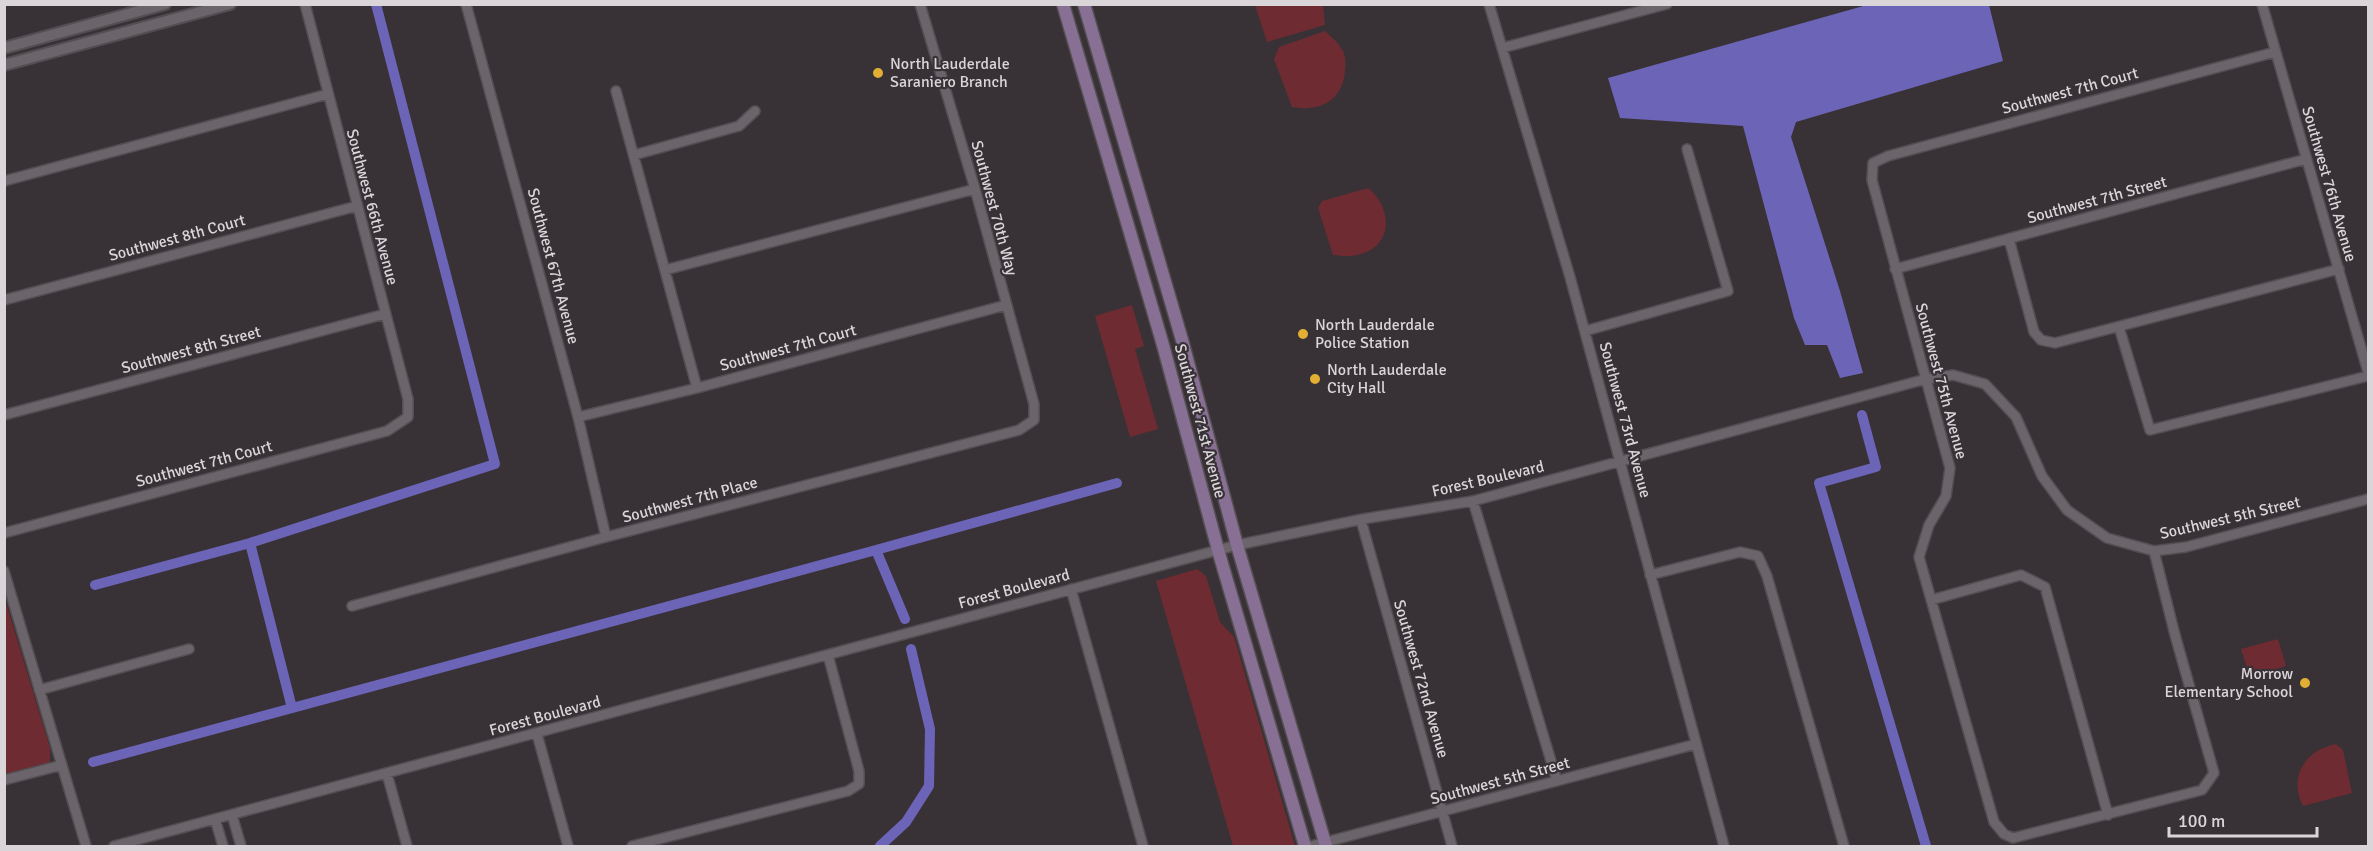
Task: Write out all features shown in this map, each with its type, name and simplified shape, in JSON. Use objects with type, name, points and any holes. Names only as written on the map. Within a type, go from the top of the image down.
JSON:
[{"type":"main road","name":"Southwest 71st Avenue","points":[[1062,4],[1163,345],[1218,550],[1305,846]]},
{"type":"main road","name":"Southwest 71st Avenue","points":[[1084,4],[1182,340],[1237,545],[1325,844]]},
{"type":"street","points":[[4,48],[165,4]]},
{"type":"street","points":[[4,65],[230,4]]},
{"type":"street","name":"Southwest 66th Avenue","points":[[305,4],[408,399],[408,417]]},
{"type":"street","name":"Southwest 67th Avenue","points":[[466,4],[578,417],[606,537]]},
{"type":"street","name":"Southwest 70th Way","points":[[920,4],[975,189],[1034,404],[1034,420]]},
{"type":"street","name":"Southwest 73rd Avenue","points":[[1489,4],[1585,331],[1724,846]]},
{"type":"street","points":[[1502,48],[1667,4]]},
{"type":"street","name":"Southwest 76th Avenue","points":[[2262,4],[2368,374]]},
{"type":"street","points":[[63,32],[68,49]]},
{"type":"street","name":"Southwest 7th Court","points":[[1873,163],[1900,153],[2275,52]]},
{"type":"street","points":[[616,91],[697,388]]},
{"type":"street","points":[[4,181],[328,94]]},
{"type":"street","points":[[634,155],[739,126],[755,111]]},
{"type":"street","points":[[1585,331],[1728,291],[1687,149]]},
{"type":"street","name":"Southwest 7th Street","points":[[1895,269],[2306,159]]},
{"type":"street","name":"Southwest 75th Avenue","points":[[1873,163],[1872,180],[1950,468],[1946,496],[1929,525],[1919,557],[1994,822],[2004,834],[2013,838],[2108,815]]},
{"type":"street","points":[[665,270],[975,189]]},
{"type":"street","name":"Southwest 8th Court","points":[[4,300],[357,206]]},
{"type":"street","points":[[2009,239],[2034,332],[2041,340],[2055,343],[2338,269]]},
{"type":"street","name":"Southwest 7th Court","points":[[578,417],[697,388],[1006,305]]},
{"type":"street","name":"Southwest 8th Street","points":[[4,415],[385,314]]},
{"type":"street","points":[[2119,327],[2150,430],[2368,374]]},
{"type":"street","name":"Southwest 5th Street","points":[[1926,379],[1953,375],[1985,384],[2016,417],[2042,476],[2067,510],[2107,538],[2154,551],[2186,546],[2368,499]]},
{"type":"street","name":"Forest Boulevard","points":[[114,846],[1237,545],[1361,520],[1473,501],[1926,379]]},
{"type":"street","name":"Southwest 7th Court","points":[[4,533],[387,431],[408,417]]},
{"type":"street","name":"Southwest 7th Place","points":[[352,606],[606,537],[1019,430],[1034,420]]},
{"type":"street","points":[[1473,501],[1557,781]]},
{"type":"street","name":"Southwest 72nd Avenue","points":[[1361,520],[1452,846]]},
{"type":"street","points":[[1931,600],[2020,575],[2045,587],[2108,815],[2202,790],[2214,773],[2154,551]]},
{"type":"street","points":[[1650,575],[1740,552],[1758,556],[1767,576],[1844,846]]},
{"type":"street","points":[[4,571],[86,846]]},
{"type":"street","points":[[1071,589],[1143,846]]},
{"type":"street","points":[[39,690],[189,649]]},
{"type":"street","points":[[632,846],[848,791],[859,784],[859,771],[828,655]]},
{"type":"street","points":[[537,734],[568,846]]},
{"type":"street","name":"Southwest 5th Street","points":[[1311,846],[1696,744]]},
{"type":"street","points":[[4,780],[62,765]]},
{"type":"street","points":[[387,774],[407,846]]},
{"type":"street","points":[[232,815],[241,846]]},
{"type":"street","points":[[216,819],[224,846]]},
{"type":"shaded area","points":[[1255,5],[1323,5],[1325,25],[1267,42]]},
{"type":"shaded area","points":[[1867,5],[1989,5],[2003,61],[1796,122],[1791,137],[1840,291],[1863,373],[1840,378],[1827,345],[1805,345],[1794,318],[1743,126],[1620,118],[1608,78]]},
{"type":"shaded area","points":[[1325,31],[1338,43],[1345,56],[1345,70],[1340,90],[1335,97],[1321,106],[1292,107],[1274,59],[1279,47]]},
{"type":"shaded area","points":[[1368,188],[1376,196],[1385,214],[1386,224],[1380,242],[1361,254],[1333,255],[1318,208],[1322,201]]},
{"type":"shaded area","points":[[1132,305],[1144,346],[1135,349],[1158,429],[1130,437],[1095,316]]},
{"type":"shaded area","points":[[1197,569],[1206,576],[1220,622],[1234,637],[1295,846],[1233,846],[1156,581]]},
{"type":"shaded area","points":[[4,596],[50,748],[50,762],[40,767],[4,776]]},
{"type":"shaded area","points":[[2278,639],[2286,666],[2250,677],[2241,649]]},
{"type":"shaded area","points":[[2336,744],[2343,750],[2352,793],[2303,806],[2297,785],[2302,766],[2316,752]]},
{"type":"waterway","points":[[95,585],[250,543],[495,464],[376,4]]},
{"type":"waterway","points":[[1862,415],[1876,467],[1819,483],[1926,846]]},
{"type":"waterway","points":[[93,762],[1117,483]]},
{"type":"waterway","points":[[250,543],[292,708]]},
{"type":"waterway","points":[[876,550],[905,619]]},
{"type":"waterway","points":[[880,846],[906,822],[929,786],[930,729],[911,649]]},
{"type":"place","name":"North Lauderdale Saraniero Branch","points":[[878,73]]},
{"type":"place","name":"North Lauderdale Police Station","points":[[1303,334]]},
{"type":"place","name":"North Lauderdale City Hall","points":[[1315,379]]},
{"type":"place","name":"Morrow Elementary School","points":[[2305,683]]}]
